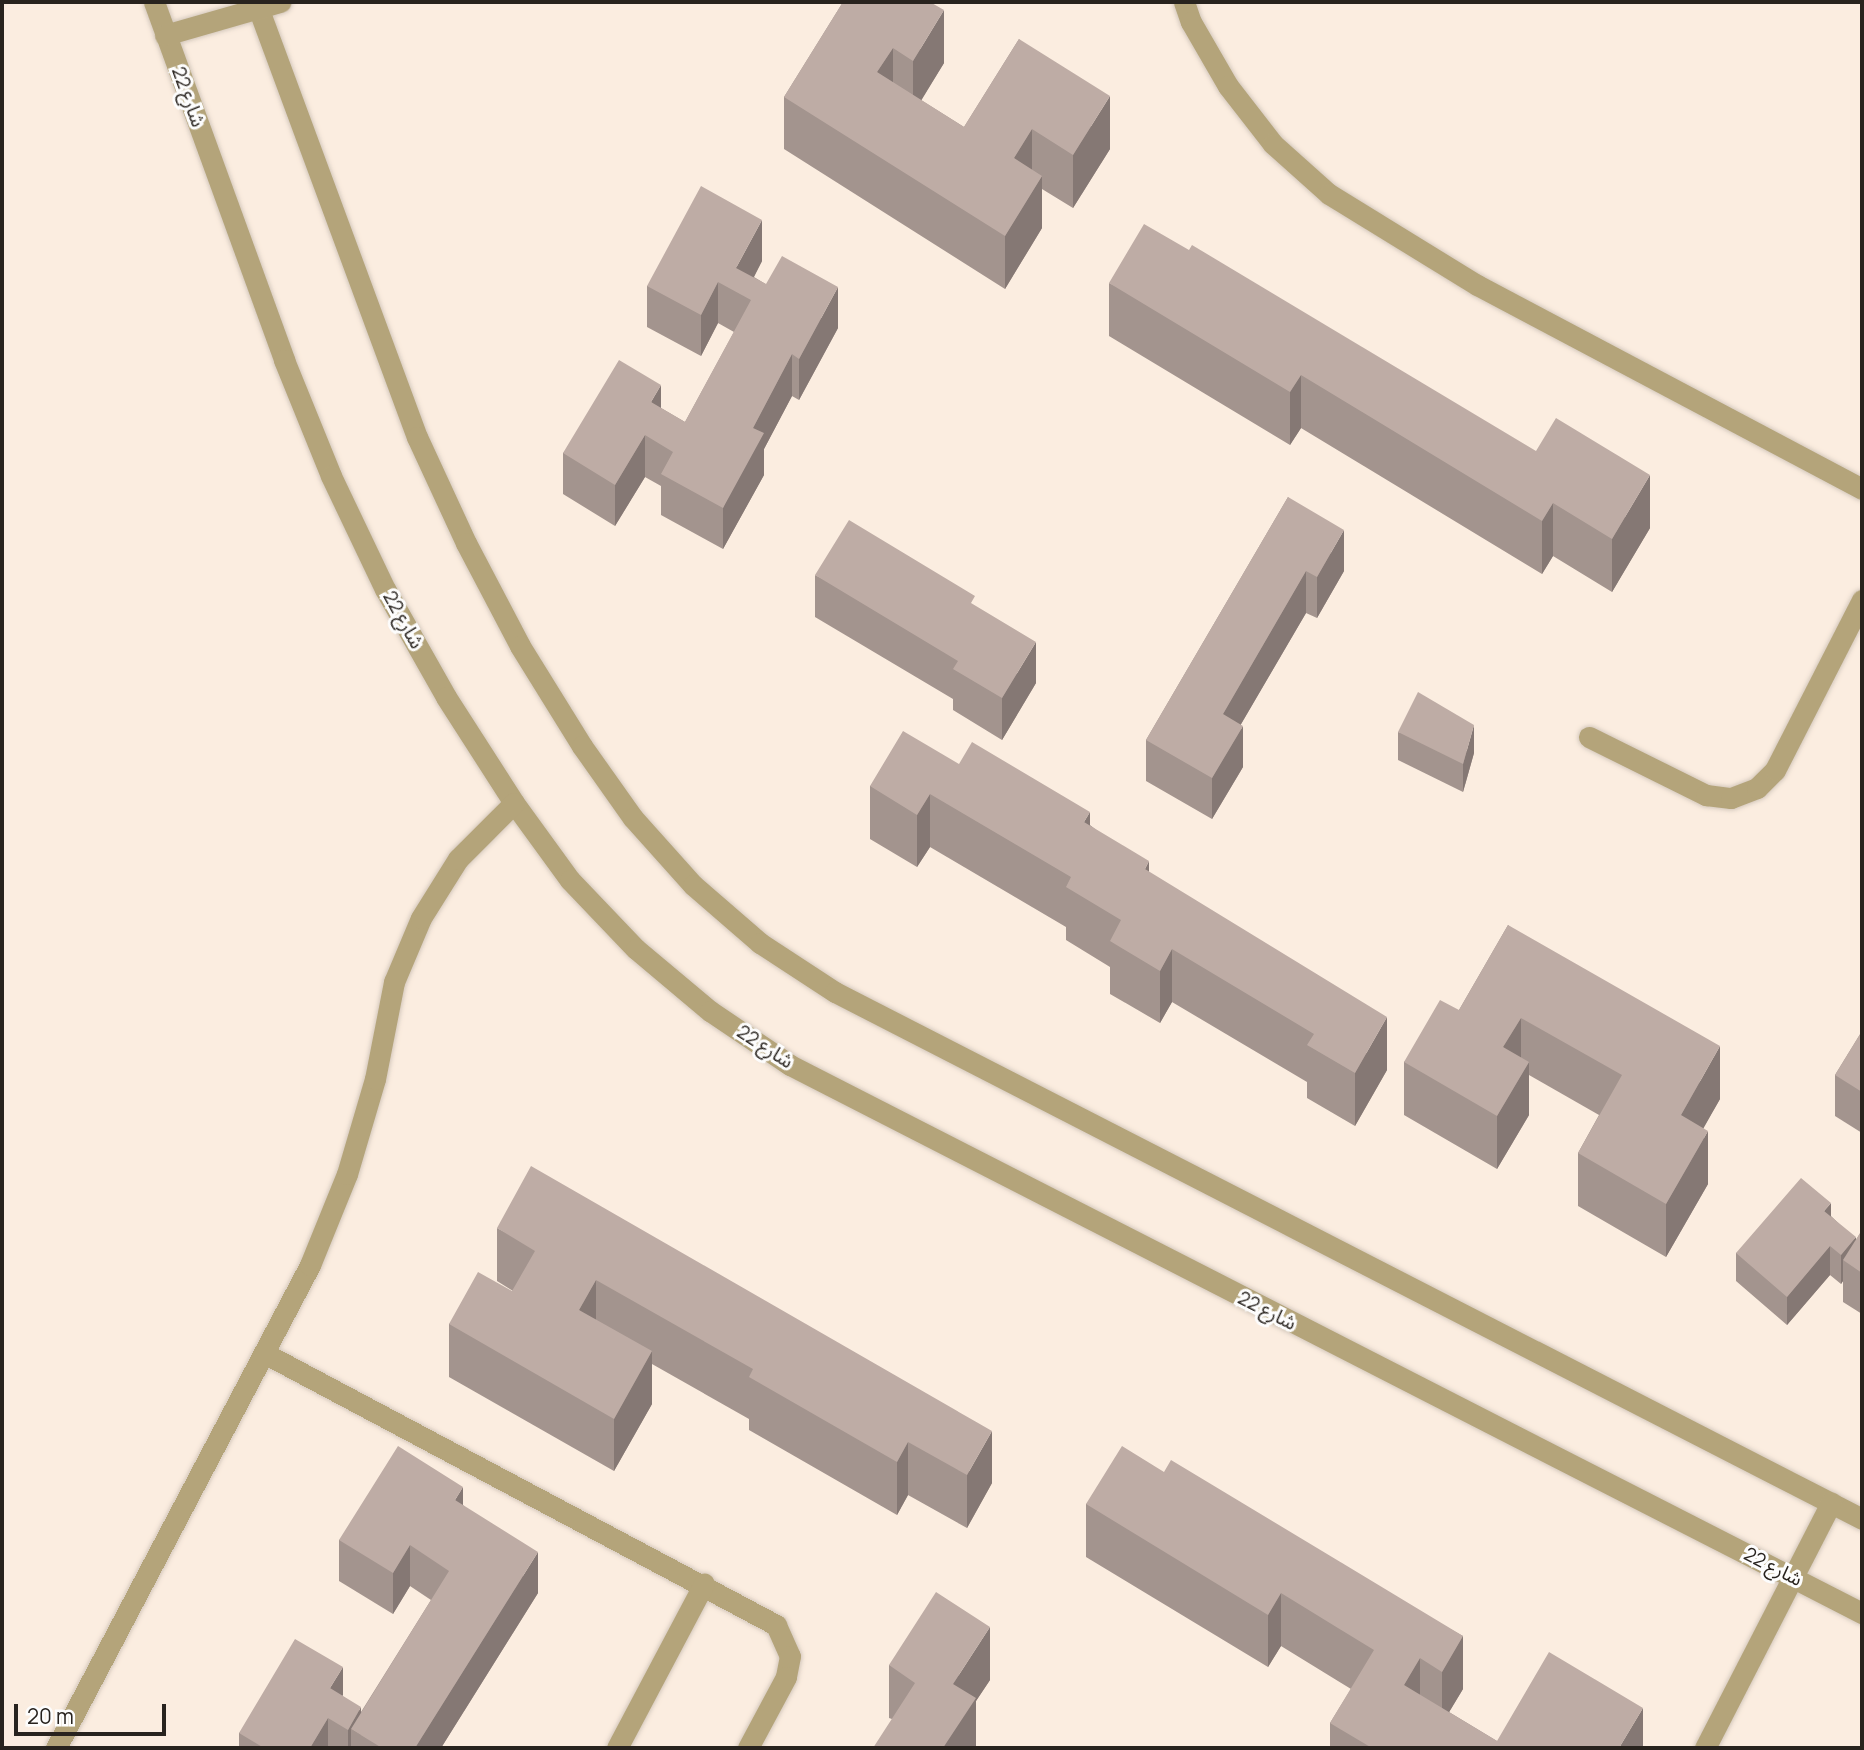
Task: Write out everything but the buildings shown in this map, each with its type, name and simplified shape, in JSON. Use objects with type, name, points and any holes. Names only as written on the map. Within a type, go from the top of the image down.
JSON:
[{"type":"street","name":"شارع 22","points":[[154,2],[284,360],[331,476],[385,589],[446,697],[514,803],[570,880],[636,949],[710,1011],[790,1065],[1862,1613]]},
{"type":"street","points":[[165,35],[257,5],[280,2]]},
{"type":"street","points":[[1184,2],[1191,22],[1227,86],[1273,144],[1329,194],[1477,285],[1862,489]]},
{"type":"street","points":[[257,5],[417,437],[466,543],[520,646],[582,746],[633,818],[693,884],[760,943],[835,992],[1862,1519]]},
{"type":"street","points":[[1589,737],[1706,795],[1731,798],[1756,788],[1775,770],[1862,600]]},
{"type":"street","points":[[57,1748],[310,1265],[347,1174],[375,1079],[394,982],[421,918],[458,859],[514,803]]},
{"type":"street","points":[[264,1353],[704,1584],[776,1625],[787,1640],[786,1677],[748,1748]]},
{"type":"street","points":[[1705,1748],[1831,1503]]},
{"type":"street","points":[[617,1748],[704,1584]]}]
